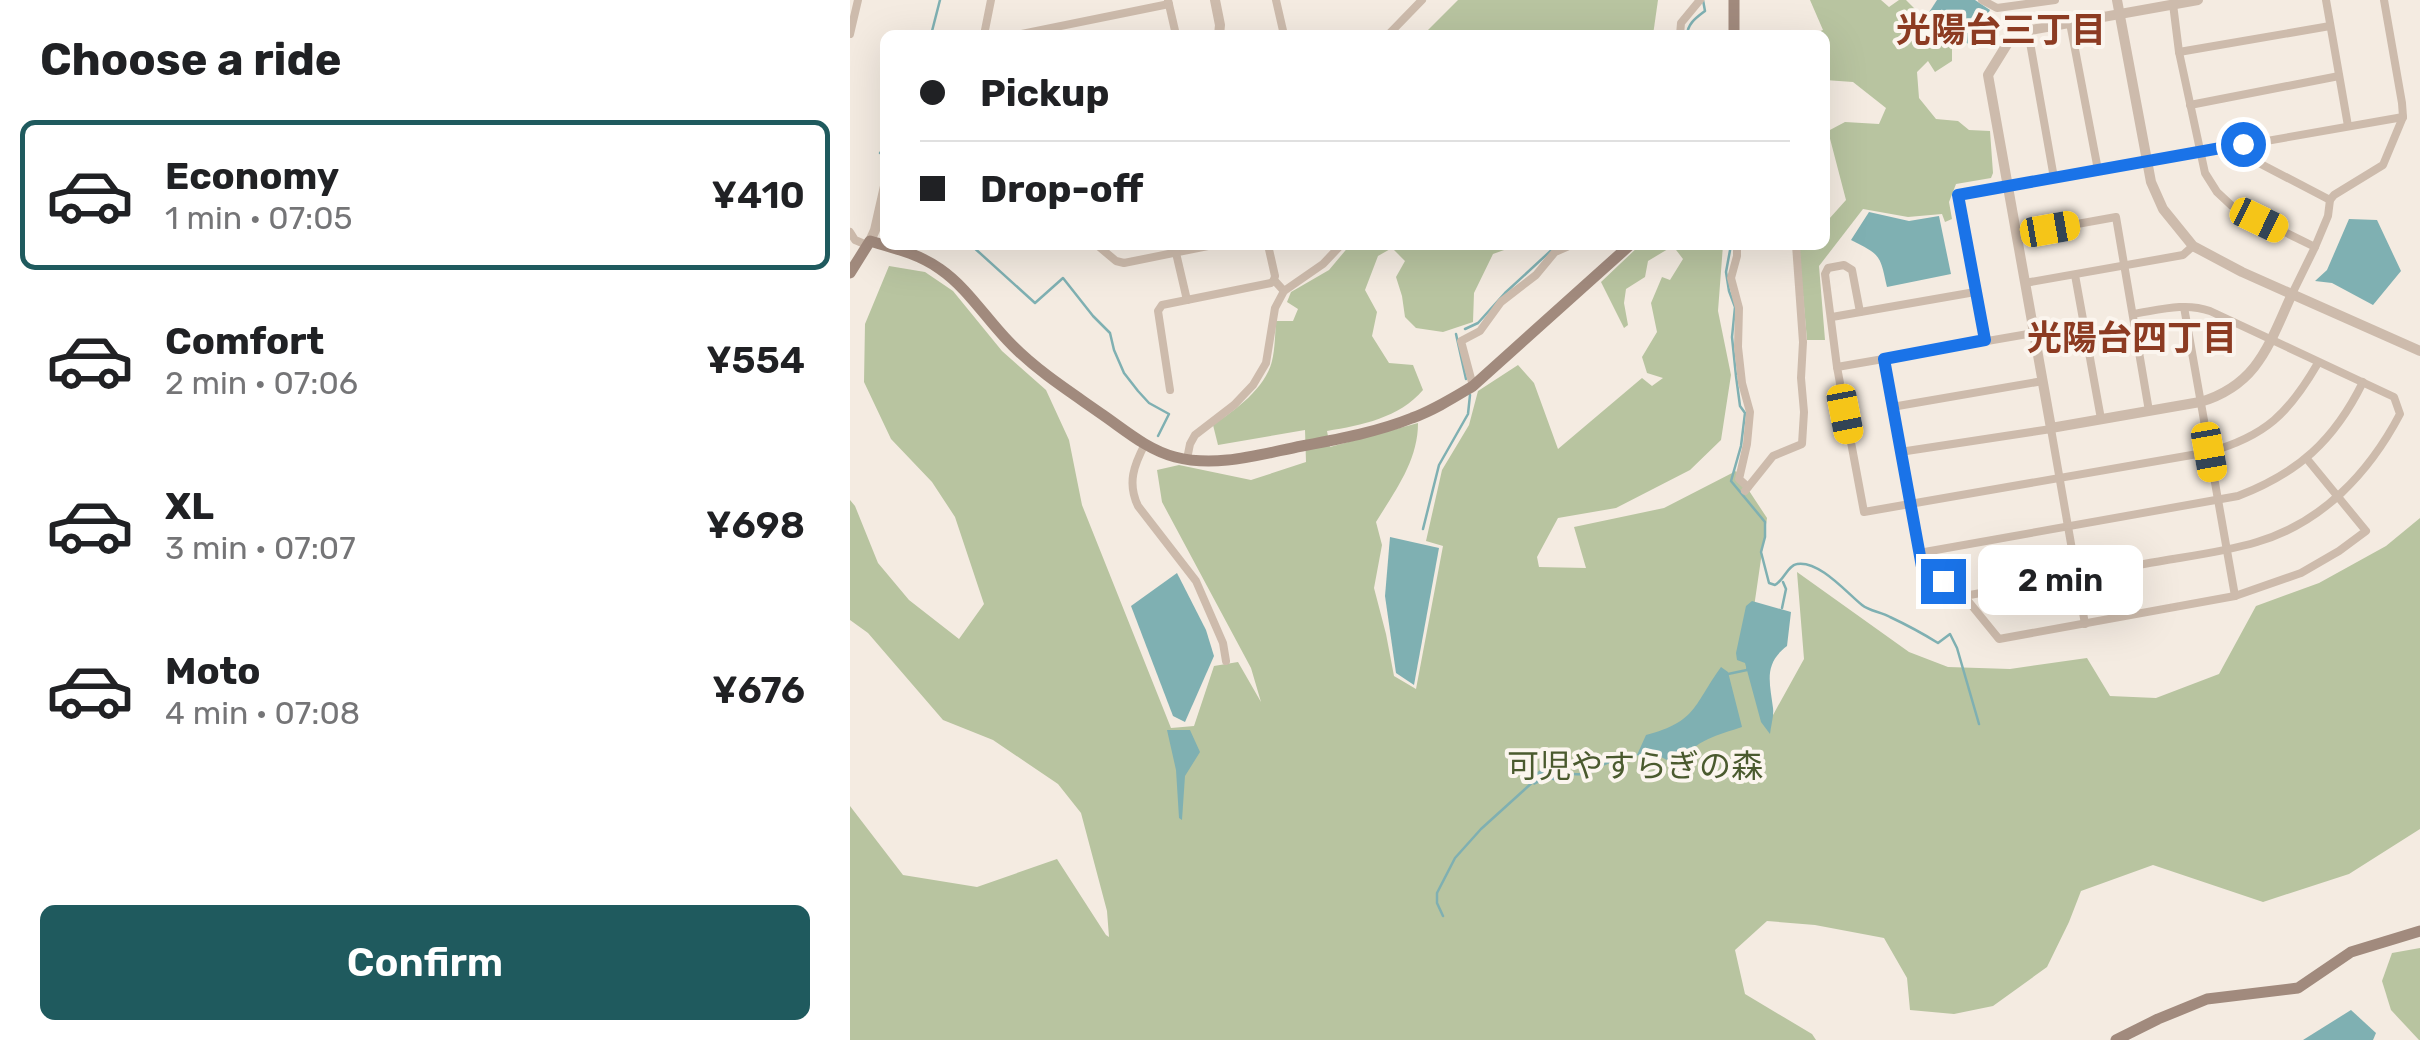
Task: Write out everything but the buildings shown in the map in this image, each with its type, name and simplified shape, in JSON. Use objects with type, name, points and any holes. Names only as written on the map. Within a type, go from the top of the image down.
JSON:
[{"type":"main road","points":[[1734,0],[1734,30]]},
{"type":"main road","points":[[850,274],[869,243],[880,246]]},
{"type":"main road","points":[[894,250],[942,270],[1012,346],[1052,380],[1145,444],[1187,460],[1206,461],[1242,458],[1382,429],[1416,417],[1473,386],[1624,250]]},
{"type":"main road","points":[[2116,1040],[2207,1000],[2298,988],[2352,952],[2420,931]]},
{"type":"street","points":[[850,34],[858,0]]},
{"type":"street","points":[[985,30],[991,0]]},
{"type":"street","points":[[1215,0],[1219,30]]},
{"type":"street","points":[[1276,0],[1283,30]]},
{"type":"street","points":[[1393,30],[1422,0]]},
{"type":"street","points":[[1680,30],[1681,23],[1700,0]]},
{"type":"street","points":[[1982,0],[1997,8],[2055,0]]},
{"type":"street","points":[[2117,0],[2146,162],[2163,209],[2193,246],[2420,352]]},
{"type":"street","points":[[2085,624],[1988,75],[2014,33],[2198,0]]},
{"type":"street","points":[[2326,0],[2348,126]]},
{"type":"street","points":[[1900,452],[2200,402],[2218,397],[2254,370],[2315,247],[2330,200],[2383,165],[2402,117],[2384,0]]},
{"type":"street","points":[[1039,30],[1169,2],[1175,30]]},
{"type":"street","points":[[2173,4],[2205,173],[2232,206],[2315,247]]},
{"type":"street","points":[[2070,23],[2098,170]]},
{"type":"street","points":[[2180,52],[2330,26]]},
{"type":"street","points":[[2028,30],[2054,178]]},
{"type":"street","points":[[2190,105],[2339,76]]},
{"type":"street","points":[[1985,340],[1958,195],[2402,117]]},
{"type":"street","points":[[2243,144],[2257,162],[2330,200]]},
{"type":"street","points":[[850,232],[855,240],[869,243],[880,208]]},
{"type":"street","points":[[2016,235],[2116,217],[2149,410]]},
{"type":"street","points":[[2025,284],[2183,254],[2193,246]]},
{"type":"street","points":[[1103,250],[1124,263],[1190,250]]},
{"type":"street","points":[[1269,250],[1274,280],[1284,291]]},
{"type":"street","points":[[1187,460],[1195,435],[1234,406],[1266,363],[1275,308],[1284,291],[1324,264],[1337,250]]},
{"type":"street","points":[[1473,386],[1461,341],[1480,331],[1500,302],[1560,250]]},
{"type":"street","points":[[1736,250],[1731,278],[1739,308],[1742,383],[1750,412],[1740,479],[1746,489],[1773,456],[1802,444],[1803,342],[1796,250]]},
{"type":"street","points":[[1176,253],[1187,300]]},
{"type":"street","points":[[1860,312],[1852,270],[1844,265],[1828,268],[1824,274],[1837,367],[1864,512],[2229,447],[2268,427],[2284,413],[2318,363]]},
{"type":"street","points":[[2075,275],[2101,419]]},
{"type":"street","points":[[1170,390],[1158,310],[1162,305],[1274,280]]},
{"type":"street","points":[[1832,317],[1975,292]]},
{"type":"street","points":[[1964,596],[2226,549],[2285,531],[2338,498],[2366,470],[2400,414],[2394,397],[2197,306],[2133,314]]},
{"type":"street","points":[[2184,307],[2235,596]]},
{"type":"street","points":[[1837,367],[2034,333]]},
{"type":"street","points":[[1884,359],[1922,567],[1964,596],[2000,639],[2235,596],[2301,573],[2339,551],[2366,530],[2307,459]]},
{"type":"street","points":[[1892,407],[2043,381]]},
{"type":"street","points":[[1919,553],[2238,496],[2266,485],[2307,459],[2325,442],[2363,382]]},
{"type":"street","points":[[1145,444],[1132,475],[1134,497],[1196,582],[1224,643],[1226,662]]},
{"type":"green space","points":[[1458,0],[1658,0],[1654,30],[1428,30]]},
{"type":"green space","points":[[1810,0],[1881,0],[1889,7],[1906,0],[1921,23],[1952,46],[1952,61],[1935,72],[1928,61],[1917,72],[1919,98],[1936,119],[1958,121],[1969,130],[1990,131],[1993,173],[1991,178],[1956,184],[1949,202],[1952,219],[1945,222],[1942,214],[1908,217],[1863,209],[1819,266],[1825,340],[1807,340],[1799,250],[1830,250],[1830,218],[1846,200],[1830,130],[1845,122],[1879,124],[1886,108],[1853,82],[1830,80],[1830,30],[1823,30]]},
{"type":"green space","name":"可児やすらぎの森","points":[[1346,250],[1388,250],[1378,256],[1365,290],[1377,312],[1372,336],[1389,363],[1413,365],[1423,390],[1391,414],[1327,431],[1330,447],[1418,423],[1410,463],[1376,522],[1382,545],[1374,588],[1394,676],[1416,689],[1443,546],[1426,541],[1442,470],[1469,425],[1478,391],[1518,365],[1534,383],[1558,449],[1642,378],[1652,386],[1663,378],[1647,373],[1642,357],[1657,332],[1651,303],[1662,277],[1670,280],[1683,259],[1676,250],[1723,250],[1718,311],[1731,375],[1721,440],[1690,470],[1616,508],[1558,518],[1537,557],[1539,567],[1586,568],[1574,527],[1664,508],[1736,471],[1767,518],[1747,655],[1773,715],[1804,659],[1797,572],[1909,652],[1948,667],[2010,669],[2087,658],[2110,696],[2156,698],[2219,674],[2256,606],[2319,583],[2386,546],[2420,518],[2420,829],[2349,874],[2263,902],[2153,865],[2081,891],[2047,967],[1993,1006],[1954,1014],[1910,1010],[1907,978],[1884,938],[1767,921],[1735,950],[1745,994],[1816,1040],[850,1040],[850,806],[903,875],[977,887],[1057,859],[1109,937],[1107,911],[1081,813],[1058,784],[993,740],[943,720],[868,633],[850,620],[850,500],[878,563],[909,600],[959,639],[984,604],[955,517],[932,482],[891,439],[864,382],[865,324],[889,266],[925,272],[953,291],[1002,351],[1046,390],[1069,440],[1082,505],[1171,728],[1194,726],[1214,666],[1238,662],[1261,702],[1251,668],[1162,502],[1157,470],[1179,465],[1251,480],[1306,462],[1305,430],[1218,445],[1213,425],[1263,381],[1272,361],[1276,321],[1293,321],[1298,309],[1287,302],[1291,292],[1329,270]]},
{"type":"green space","points":[[1394,250],[1504,250],[1493,254],[1474,293],[1473,322],[1443,332],[1416,328],[1405,317],[1396,277],[1405,261]]},
{"type":"green space","points":[[1635,250],[1666,250],[1648,261],[1645,277],[1626,289],[1628,325],[1624,328],[1601,282]]},
{"type":"green space","points":[[2420,948],[2419,1040],[2391,1010],[2382,981],[2392,953]]},
{"type":"water","points":[[1937,0],[1975,0],[1990,10],[1970,45],[1926,17]]},
{"type":"water","points":[[1869,212],[1909,221],[1939,216],[1951,274],[1887,287],[1878,257],[1851,240]]},
{"type":"water","points":[[2349,219],[2377,220],[2401,271],[2373,305],[2332,283],[2315,281],[2327,270]]},
{"type":"water","points":[[1390,537],[1439,548],[1414,685],[1396,673],[1385,596]]},
{"type":"water","points":[[1177,573],[1206,630],[1214,656],[1185,722],[1173,716],[1131,606]]},
{"type":"water","points":[[1752,601],[1791,612],[1787,646],[1771,667],[1770,734],[1761,722],[1745,663],[1737,660],[1736,653],[1746,606]]},
{"type":"water","points":[[1721,667],[1728,672],[1742,727],[1700,743],[1675,764],[1655,754],[1637,755],[1646,735],[1675,724],[1693,710]]},
{"type":"water","points":[[1167,730],[1190,730],[1200,752],[1185,776],[1182,820],[1179,818],[1176,770]]},
{"type":"water","points":[[1553,762],[1567,763],[1567,783],[1547,779],[1534,785],[1530,780]]},
{"type":"water","points":[[2351,1010],[2376,1033],[2373,1040],[2303,1040]]},
{"type":"waterway","points":[[932,30],[940,0]]},
{"type":"waterway","points":[[1689,30],[1705,11],[1703,0]]},
{"type":"waterway","points":[[977,250],[1035,303],[1063,278],[1110,333],[1124,373],[1138,391],[1149,403],[1169,414],[1158,436]]},
{"type":"waterway","points":[[1465,329],[1478,323],[1552,250]]},
{"type":"waterway","points":[[1730,250],[1726,272],[1735,307],[1732,337],[1740,406],[1745,413],[1731,481],[1765,522],[1761,552],[1769,583],[1775,585],[1794,565],[1805,564],[1832,578],[1865,607],[1938,643],[1950,634],[1979,724]]},
{"type":"waterway","points":[[1456,334],[1466,379]]},
{"type":"waterway","points":[[1423,529],[1439,465],[1468,414],[1470,395]]},
{"type":"waterway","points":[[1782,608],[1786,589],[1783,582]]},
{"type":"waterway","points":[[1728,674],[1748,667]]},
{"type":"waterway","points":[[1564,773],[1586,774],[1614,760],[1636,755]]},
{"type":"waterway","points":[[1443,916],[1437,893],[1455,858],[1534,781]]},
{"type":"district","name":"光陽台三丁目","points":[[2001,30]]},
{"type":"district","name":"光陽台四丁目","points":[[2132,338]]},
{"type":"route","points":[[1943,581],[1922,567],[1884,359],[1985,340],[1958,195],[2243,144]]}]
